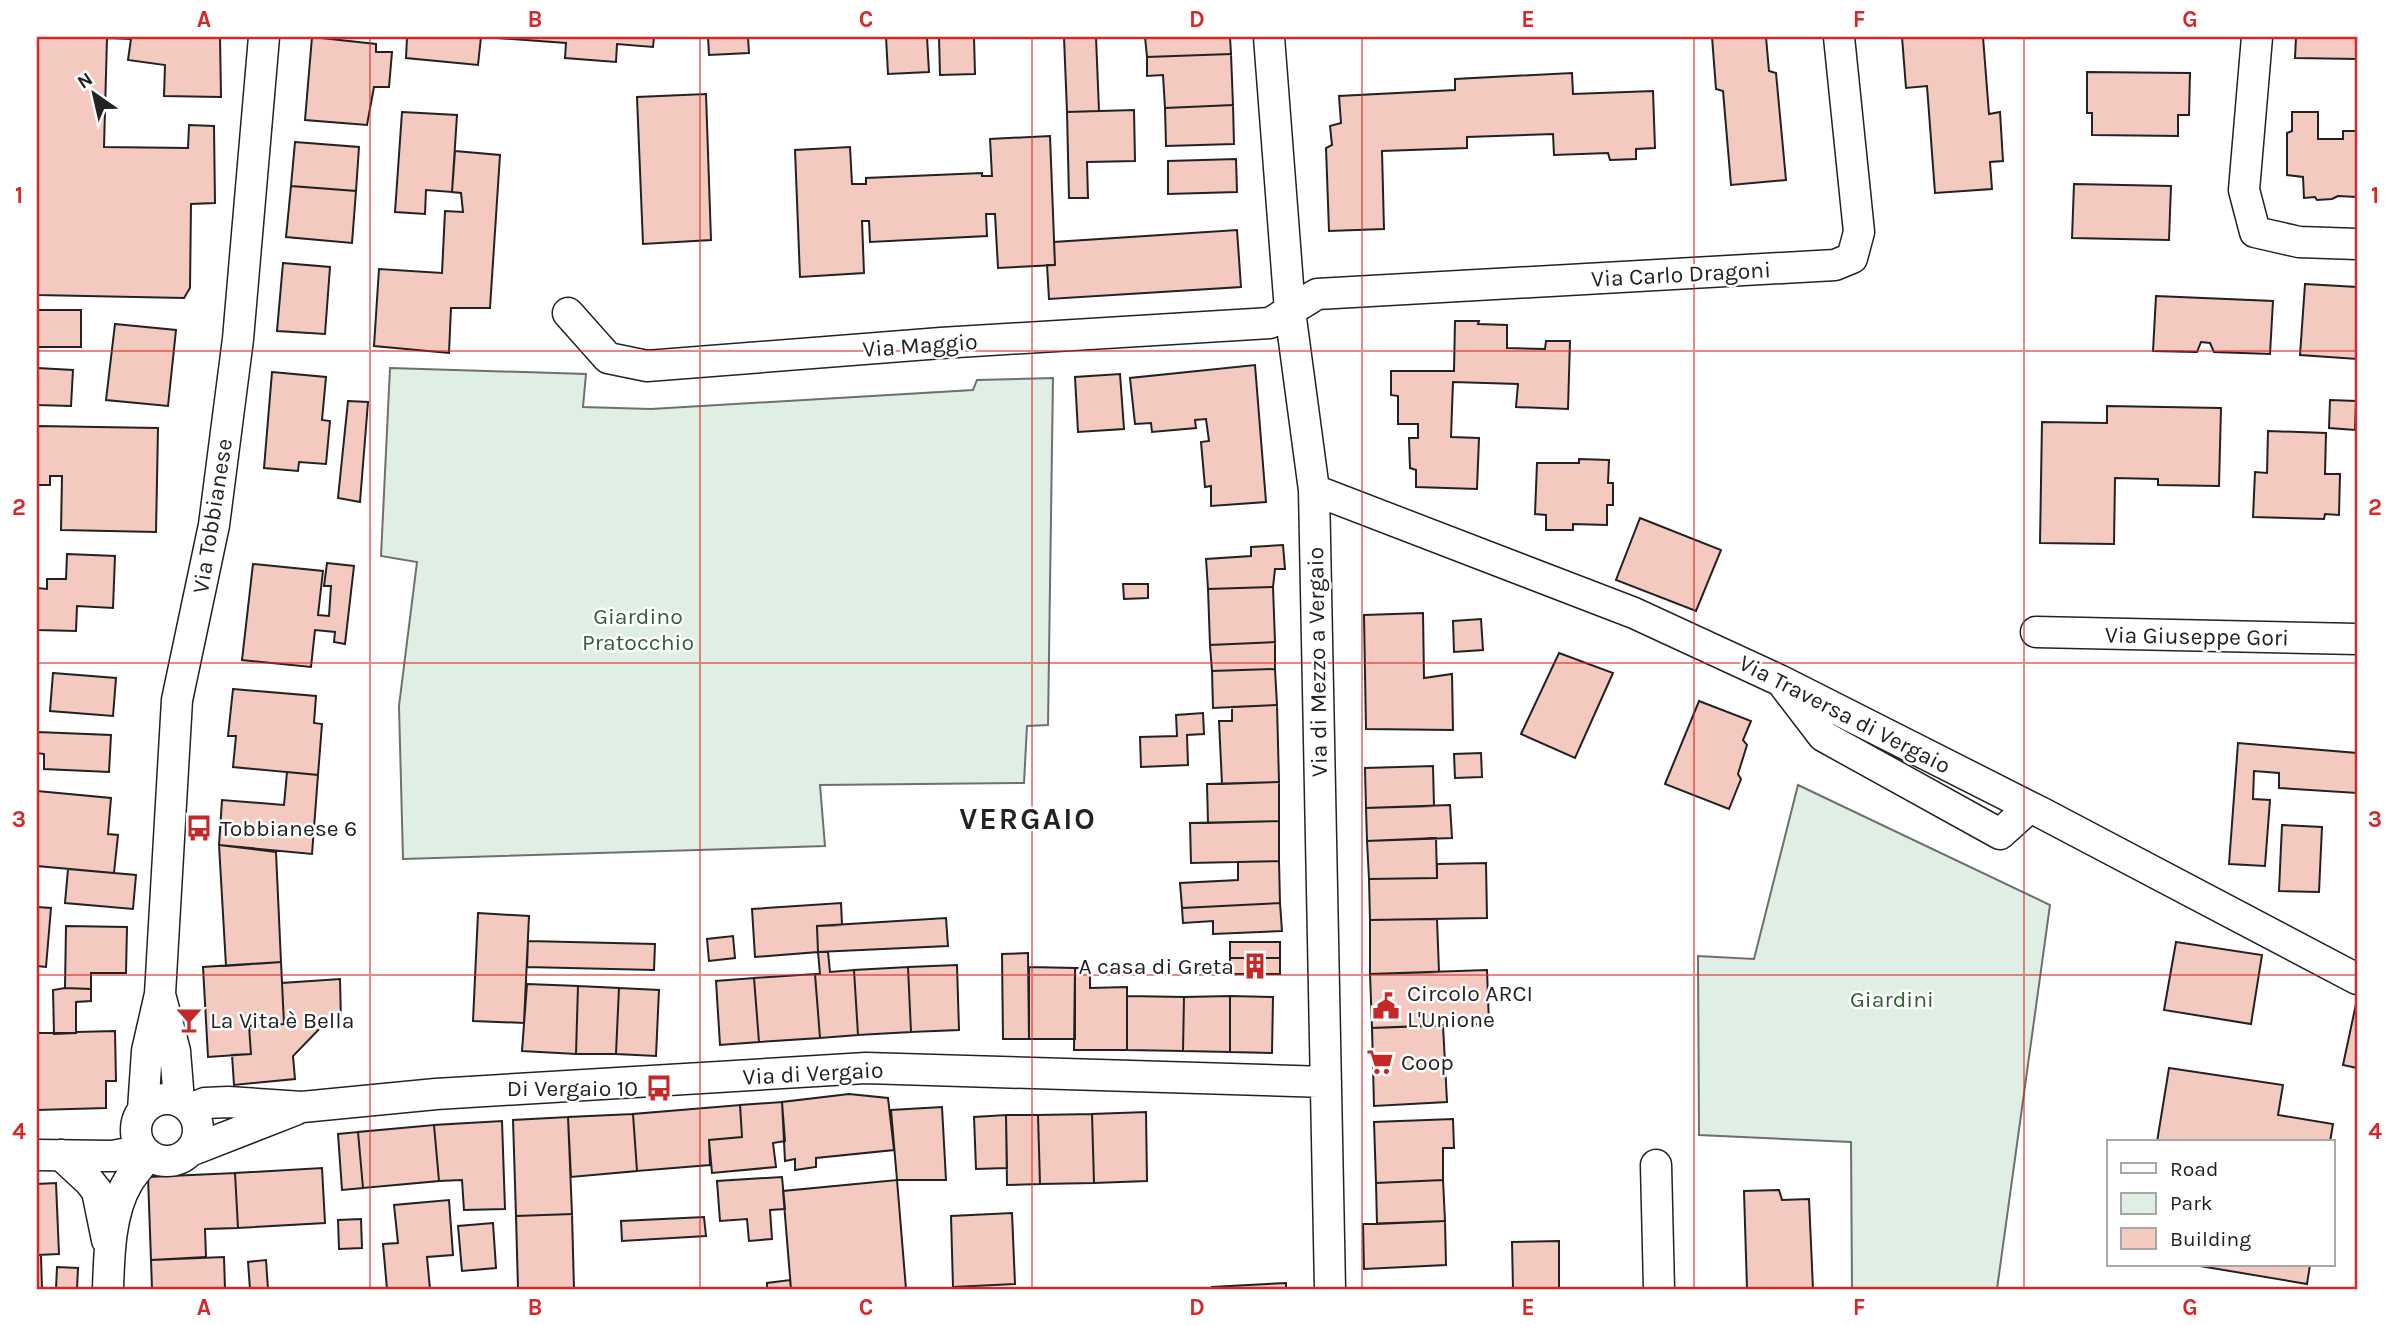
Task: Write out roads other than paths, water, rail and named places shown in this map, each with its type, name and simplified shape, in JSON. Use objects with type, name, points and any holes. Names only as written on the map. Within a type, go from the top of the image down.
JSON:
[{"type":"street","name":"Via Tobbianese","points":[[143,1110],[147,1051],[160,995],[177,700],[214,524],[238,339],[264,37]]},
{"type":"street","name":"Via di Mezzo a Vergaio","points":[[1269,37],[1290,311],[1314,490],[1330,1289]]},
{"type":"street","name":"Via Carlo Dragoni","points":[[1290,311],[1317,295],[1835,265],[1852,258],[1859,232],[1839,37]]},
{"type":"street","points":[[2257,37],[2244,190],[2255,232],[2299,242],[2357,244]]},
{"type":"street","name":"Via Maggio","points":[[568,313],[608,358],[647,366],[941,343],[1270,323],[1290,311]]},
{"type":"street","name":"Via Traversa di Vergaio","points":[[1314,490],[1634,612],[1779,680],[2030,807],[2357,979]]},
{"type":"street","name":"Via Giuseppe Gori","points":[[2036,632],[2357,639]]},
{"type":"street","name":"Via Tobbianese","points":[[160,995],[175,1051],[184,1105]]},
{"type":"street","name":"Via di Vergaio","points":[[143,1110],[160,1100],[184,1105],[228,1102],[302,1107],[398,1098],[866,1068],[1326,1082]]},
{"type":"street","points":[[184,1105],[196,1118],[198,1129],[196,1141],[190,1151]]},
{"type":"street","name":"Via di Vergaio","points":[[49,1155],[113,1156],[146,1153],[161,1160],[172,1160],[302,1107]]},
{"type":"street","points":[[107,1289],[110,1247],[125,1189],[146,1153],[135,1130],[143,1110]]},
{"type":"street","points":[[49,1155],[89,1181],[97,1191],[110,1247]]},
{"type":"street","points":[[1656,1165],[1659,1289]]},
{"type":"place","name":"Tobbianese 6","points":[[199,828]]},
{"type":"place","name":"A casa di Greta","points":[[1255,966]]},
{"type":"place","name":"Circolo ARCI L'Unione","points":[[1386,1006]]},
{"type":"place","name":"La Vita è Bella","points":[[189,1020]]},
{"type":"place","name":"Coop","points":[[1380,1062]]},
{"type":"place","name":"Di Vergaio 10","points":[[659,1088]]},
{"type":"district","name":"VERGAIO","points":[[1028,819]]},
{"type":"park label","name":"Giardino Pratocchio","points":[[638,629]]},
{"type":"park label","name":"Giardini","points":[[1892,999]]}]
